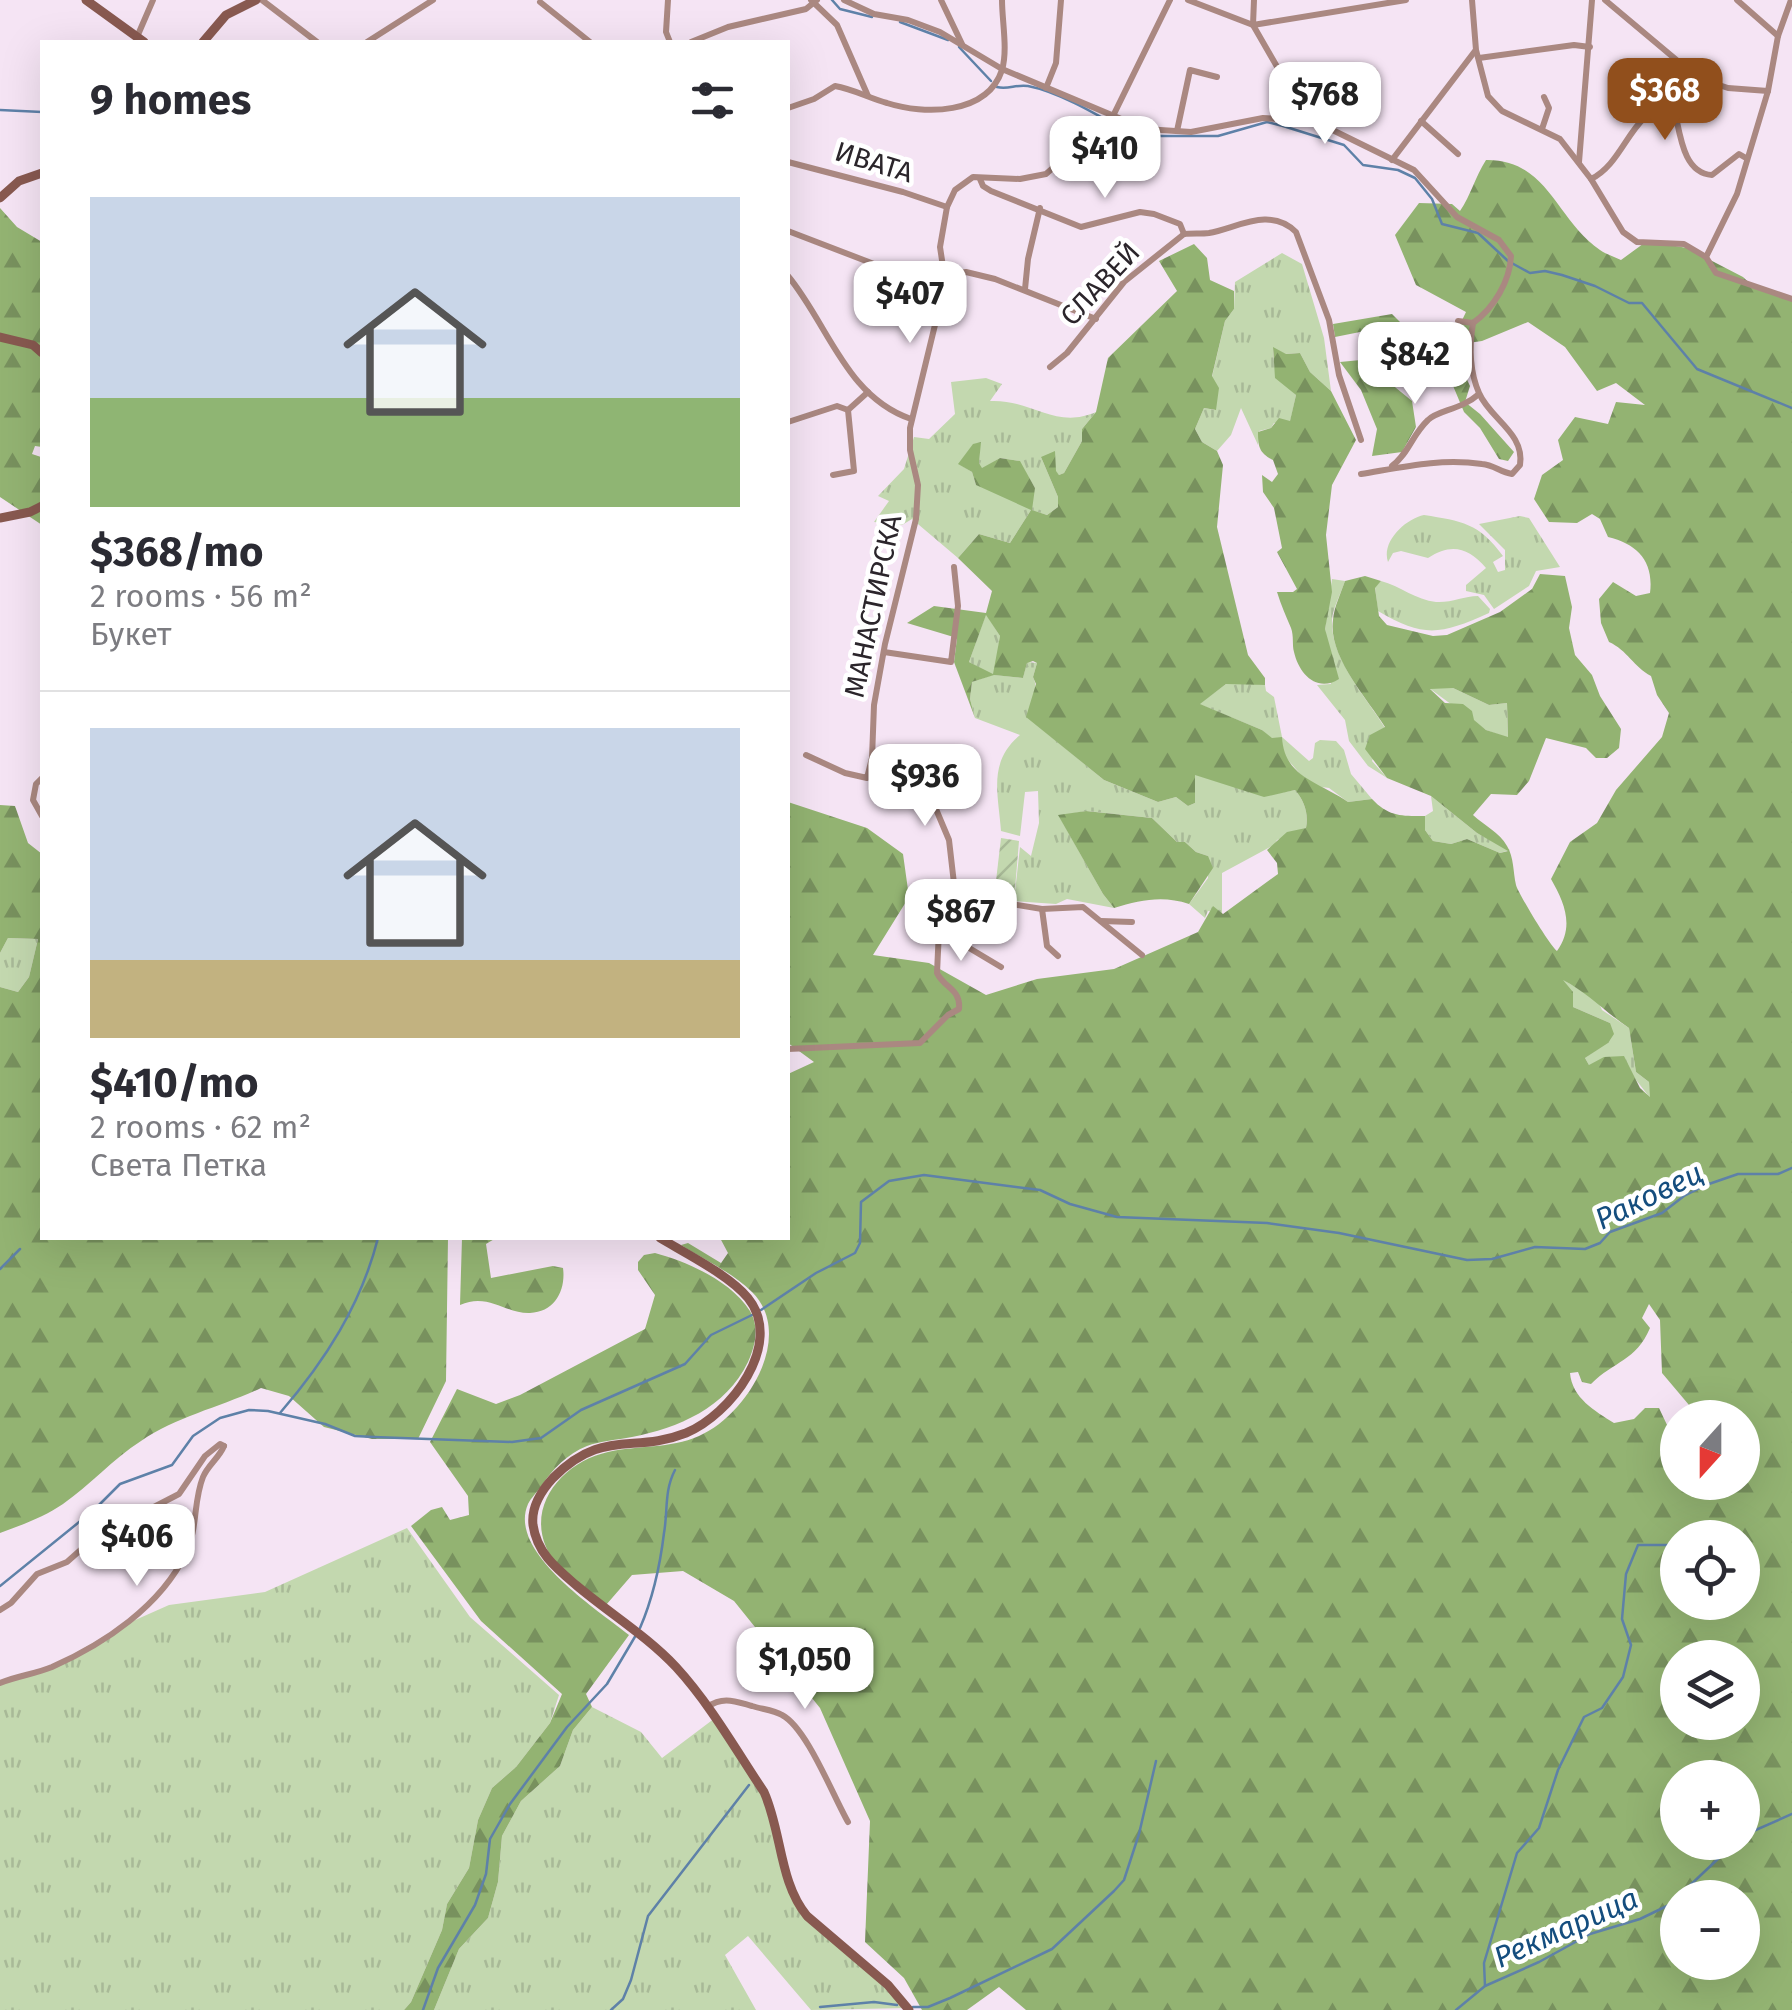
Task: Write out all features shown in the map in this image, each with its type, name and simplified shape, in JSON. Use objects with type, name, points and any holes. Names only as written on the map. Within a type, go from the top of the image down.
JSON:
[{"type":"street","points":[[86,0],[140,40],[153,0]]},
{"type":"street","points":[[204,40],[212,28],[242,3],[259,0],[314,40]]},
{"type":"street","points":[[370,40],[434,0]]},
{"type":"street","points":[[668,0],[669,40]]},
{"type":"street","points":[[844,0],[874,14],[908,20],[962,44],[1002,69],[1144,129],[1219,129],[1263,118],[1306,117]]},
{"type":"street","points":[[941,0],[962,44]]},
{"type":"street","points":[[790,107],[835,86],[902,106],[948,108],[974,102],[992,87],[1002,69],[1002,0]]},
{"type":"street","points":[[1046,88],[1056,63],[1061,0]]},
{"type":"street","points":[[1114,116],[1170,0]]},
{"type":"street","points":[[1188,0],[1253,25],[1350,4],[1406,0]]},
{"type":"street","points":[[1254,0],[1253,25],[1306,117],[1414,170],[1457,216],[1499,240],[1511,256],[1503,288],[1473,323],[1469,346],[1479,394],[1518,442],[1520,465],[1512,474],[1500,472],[1490,464],[1456,461],[1361,474]]},
{"type":"street","points":[[1472,0],[1488,96],[1494,105],[1560,139],[1580,162],[1623,232],[1637,242],[1684,244],[1706,257],[1716,273],[1792,299]]},
{"type":"street","points":[[1580,162],[1592,0]]},
{"type":"street","points":[[1605,0],[1688,73],[1704,82],[1768,90]]},
{"type":"street","points":[[1737,0],[1778,36]]},
{"type":"street","points":[[1706,257],[1737,194],[1791,0]]},
{"type":"street","points":[[696,40],[728,27],[806,9],[814,1],[837,25],[868,96]]},
{"type":"street","points":[[540,2],[588,40]]},
{"type":"street","points":[[1392,160],[1478,54],[1590,46]]},
{"type":"street","points":[[1177,131],[1190,70],[1217,77]]},
{"type":"street","points":[[1328,128],[1374,72]]},
{"type":"street","points":[[1688,73],[1673,104],[1688,161],[1698,173],[1712,175],[1739,154],[1746,158]]},
{"type":"street","points":[[1542,130],[1549,108],[1544,97]]},
{"type":"street","points":[[1591,179],[1604,172],[1650,110],[1673,104]]},
{"type":"street","points":[[1420,121],[1458,154]]},
{"type":"street","points":[[946,207],[959,185],[970,178],[1025,179],[1046,174],[1074,149],[1119,140],[1126,124]]},
{"type":"street","name":"ИВАТА","points":[[790,163],[946,207]]},
{"type":"street","points":[[0,198],[19,181],[40,174]]},
{"type":"street","points":[[980,178],[991,191],[1081,226],[1140,212],[1180,224],[1184,234],[1263,220],[1280,222],[1296,232],[1329,320],[1339,375],[1361,440]]},
{"type":"street","name":"МАНАСТИРСКА","points":[[872,758],[874,705],[916,518],[918,485],[909,443],[911,419],[942,296],[944,275],[940,255],[946,207]]},
{"type":"street","points":[[1025,289],[1040,208]]},
{"type":"street","points":[[790,232],[900,274],[924,279],[966,272],[1025,289],[1096,318]]},
{"type":"street","name":"СЛАВЕЙ","points":[[1050,368],[1068,353],[1124,282],[1184,234]]},
{"type":"street","points":[[790,279],[843,362],[868,392],[885,409],[911,419]]},
{"type":"street","points":[[1458,321],[1473,323]]},
{"type":"street","points":[[0,337],[40,350]]},
{"type":"street","points":[[848,410],[868,392]]},
{"type":"street","points":[[1391,467],[1407,454],[1412,438],[1431,416],[1459,409],[1479,394]]},
{"type":"street","points":[[790,421],[837,406],[848,410]]},
{"type":"street","points":[[833,475],[854,471],[848,410]]},
{"type":"street","points":[[0,518],[40,507]]},
{"type":"street","points":[[884,652],[951,662],[958,606],[954,567]]},
{"type":"street","points":[[790,1049],[920,1043],[959,1009],[960,998],[936,973],[940,930],[956,901],[949,840],[922,776],[924,761],[872,758],[864,779],[806,755]]},
{"type":"street","points":[[38,790],[32,800],[40,804]]},
{"type":"street","points":[[956,901],[970,897],[1042,908],[1083,907],[1142,954]]},
{"type":"street","points":[[1042,908],[1048,946],[1058,956]]},
{"type":"street","points":[[1100,921],[1132,922]]},
{"type":"street","points":[[940,930],[1001,967]]},
{"type":"street","points":[[663,1240],[748,1298],[758,1321],[756,1358],[744,1380],[716,1413],[684,1433],[600,1446],[582,1453],[546,1486],[535,1504],[534,1528],[540,1550],[551,1564],[673,1664],[764,1792],[796,1903],[909,2010]]},
{"type":"street","points":[[0,1610],[37,1574],[67,1562],[100,1535],[116,1554],[124,1554],[150,1510],[179,1494],[206,1456],[220,1444],[224,1446],[202,1478],[197,1521],[186,1555],[155,1597],[124,1625],[76,1656],[0,1684]]},
{"type":"street","points":[[707,1707],[718,1699],[731,1700],[784,1715],[817,1756],[824,1778],[848,1822]]},
{"type":"green space","points":[[1486,160],[1507,162],[1538,180],[1585,237],[1613,257],[1621,260],[1647,241],[1687,248],[1743,277],[1756,289],[1792,299],[1792,2010],[1026,2010],[999,1987],[967,2010],[922,2010],[904,1978],[865,1942],[870,1821],[820,1708],[734,1601],[683,1571],[632,1575],[606,1605],[564,1572],[551,1556],[541,1530],[546,1500],[565,1474],[592,1457],[676,1443],[717,1426],[748,1393],[760,1373],[769,1330],[764,1310],[744,1285],[681,1245],[688,1243],[721,1263],[728,1253],[721,1240],[790,1240],[790,1073],[814,1062],[790,1044],[790,803],[867,828],[903,854],[909,897],[873,955],[929,963],[986,995],[1037,979],[1114,969],[1198,932],[1213,906],[1223,914],[1278,874],[1277,863],[1267,850],[1287,832],[1306,828],[1305,808],[1295,790],[1264,797],[1195,775],[1195,803],[1188,806],[1176,797],[1158,802],[1104,780],[1026,717],[1036,684],[1033,677],[1037,663],[1033,661],[1027,663],[1023,678],[994,675],[972,682],[970,699],[975,718],[954,662],[957,638],[907,623],[934,606],[986,613],[992,591],[958,558],[979,534],[1010,543],[1031,510],[976,485],[972,472],[958,464],[973,444],[981,442],[982,468],[1000,458],[1020,461],[1035,488],[1032,510],[1047,515],[1058,507],[1058,497],[1041,457],[1055,451],[1056,471],[1059,475],[1064,473],[1082,441],[1082,429],[1096,412],[1108,358],[1177,291],[1159,261],[1194,244],[1207,258],[1210,280],[1234,291],[1234,309],[1225,321],[1212,376],[1219,388],[1216,410],[1204,408],[1195,429],[1202,442],[1217,451],[1223,465],[1217,527],[1248,655],[1265,678],[1265,685],[1226,684],[1200,704],[1272,738],[1282,737],[1284,751],[1296,770],[1348,802],[1372,799],[1396,814],[1425,816],[1425,830],[1433,841],[1451,844],[1467,839],[1500,853],[1508,851],[1477,833],[1431,796],[1387,778],[1365,749],[1370,735],[1385,727],[1342,662],[1333,634],[1334,615],[1345,581],[1365,576],[1381,581],[1375,588],[1379,616],[1387,625],[1433,636],[1447,635],[1500,612],[1532,589],[1540,574],[1565,576],[1572,607],[1569,628],[1575,655],[1592,675],[1621,729],[1619,748],[1607,758],[1596,758],[1586,748],[1546,738],[1529,781],[1517,795],[1491,794],[1473,815],[1507,846],[1518,890],[1557,951],[1566,923],[1551,879],[1570,842],[1597,823],[1616,790],[1662,737],[1669,713],[1651,676],[1609,642],[1601,623],[1599,599],[1613,582],[1636,596],[1650,593],[1649,572],[1642,556],[1628,544],[1608,537],[1600,519],[1592,514],[1577,523],[1549,522],[1534,499],[1542,475],[1563,460],[1558,440],[1575,417],[1608,424],[1616,402],[1645,405],[1616,383],[1597,391],[1565,347],[1528,322],[1482,341],[1440,347],[1461,367],[1470,386],[1465,402],[1514,452],[1508,461],[1499,459],[1480,428],[1464,412],[1446,369],[1396,327],[1384,325],[1371,351],[1362,352],[1370,330],[1335,337],[1333,324],[1392,314],[1425,347],[1452,341],[1466,312],[1416,285],[1395,235],[1419,203],[1452,204],[1460,211]],"holes":[[[986,615],[1000,636],[993,674],[969,662]],[[1453,688],[1489,705],[1507,703],[1508,737],[1486,730],[1463,704],[1445,703],[1430,689]],[[1563,980],[1629,1028],[1636,1072],[1649,1082],[1650,1097],[1640,1088],[1624,1056],[1604,1057],[1589,1065],[1585,1058],[1608,1043],[1614,1034],[1610,1023],[1573,1007],[1573,992]]]},
{"type":"green space","points":[[0,208],[17,227],[40,241],[40,447],[35,446],[32,454],[40,457],[40,524],[0,497]]},
{"type":"green space","points":[[1282,253],[1302,264],[1324,338],[1331,391],[1310,372],[1300,353],[1285,354],[1273,348],[1278,375],[1296,395],[1290,422],[1274,423],[1259,431],[1258,445],[1241,408],[1231,435],[1217,451],[1202,442],[1195,429],[1204,408],[1215,410],[1212,377],[1225,321],[1234,309],[1235,282]]},
{"type":"green space","points":[[1273,347],[1286,354],[1300,353],[1310,372],[1331,391],[1356,440],[1332,485],[1326,535],[1332,592],[1325,629],[1339,679],[1331,683],[1310,679],[1300,667],[1277,592],[1297,589],[1277,552],[1282,548],[1274,508],[1263,492],[1262,475],[1272,482],[1278,474],[1273,460],[1260,449],[1258,432],[1271,428],[1279,418],[1290,421],[1296,395],[1275,378]]},
{"type":"green space","points":[[1371,359],[1379,374],[1412,401],[1416,427],[1402,452],[1372,456],[1377,429],[1361,390],[1340,362]]},
{"type":"green space","points":[[986,378],[1002,384],[990,401],[1019,404],[1056,416],[1081,417],[1096,412],[1082,429],[1082,441],[1064,473],[1059,475],[1041,457],[1058,497],[1058,507],[1047,515],[1031,510],[1010,543],[979,534],[958,558],[912,519],[902,525],[874,522],[889,501],[878,496],[904,469],[914,437],[929,439],[955,414],[951,382]],"holes":[[[980,443],[982,469],[1000,458],[1019,461],[1035,488],[976,485],[972,472],[959,464],[973,445]]]},
{"type":"green space","points":[[1424,515],[1477,530],[1503,556],[1493,562],[1498,572],[1505,570],[1505,550],[1479,524],[1520,516],[1529,518],[1560,567],[1536,571],[1529,586],[1494,609],[1484,595],[1466,591],[1466,585],[1486,568],[1473,555],[1452,549],[1428,558],[1401,551],[1393,553],[1388,562],[1388,547],[1396,532]]},
{"type":"green space","points":[[1332,579],[1345,581],[1332,620],[1337,649],[1385,728],[1372,761],[1387,778],[1368,766],[1349,741],[1345,720],[1317,685],[1331,684],[1325,629]]},
{"type":"green space","points":[[1381,581],[1436,602],[1478,596],[1490,609],[1489,613],[1444,629],[1408,626],[1378,611],[1375,587]]},
{"type":"green space","points":[[986,614],[1000,636],[995,675],[1023,678],[1027,662],[1037,663],[1033,677],[1035,692],[1027,717],[1104,780],[1158,802],[1176,797],[1188,806],[1195,803],[1194,774],[1264,796],[1295,790],[1305,808],[1306,828],[1277,840],[1222,873],[1222,914],[1208,911],[1205,918],[1189,904],[1208,878],[1208,856],[1185,842],[1177,842],[1152,818],[1086,811],[1059,816],[1114,908],[1067,899],[1056,904],[1014,901],[1020,847],[1031,856],[1039,823],[1038,791],[1025,792],[1020,836],[1001,831],[999,767],[1020,735],[975,718],[970,699],[972,682],[992,675],[969,662]]},
{"type":"green space","points":[[1226,684],[1265,685],[1274,697],[1282,737],[1309,761],[1315,743],[1336,741],[1344,750],[1351,774],[1372,799],[1348,802],[1329,788],[1315,786],[1262,730],[1199,704]]},
{"type":"green space","points":[[1429,688],[1453,688],[1489,705],[1507,703],[1508,738],[1486,730]]},
{"type":"green space","points":[[1431,796],[1477,833],[1510,850],[1500,853],[1467,839],[1451,844],[1433,841],[1425,830],[1425,816],[1433,811]]},
{"type":"green space","points":[[0,805],[15,806],[28,843],[40,852],[40,1240],[448,1240],[446,1381],[418,1439],[372,1439],[324,1427],[289,1396],[261,1388],[155,1432],[63,1504],[0,1533],[0,987],[18,992],[29,977],[38,939],[8,938],[0,953]]},
{"type":"green space","points":[[1086,811],[1152,818],[1177,842],[1185,842],[1208,856],[1213,868],[1189,904],[1152,900],[1114,908],[1058,815]]},
{"type":"green space","points":[[1001,838],[1019,841],[1014,901],[994,898]]},
{"type":"green space","points":[[8,938],[38,939],[29,977],[18,992],[0,987],[0,953]]},
{"type":"green space","points":[[1559,977],[1598,1001],[1602,1010],[1629,1028],[1636,1072],[1649,1082],[1651,1099],[1629,1071],[1589,1065],[1585,1058],[1608,1042],[1610,1023],[1573,1007]]},
{"type":"green space","points":[[462,1240],[493,1240],[486,1244],[491,1278],[553,1266],[563,1268],[563,1284],[557,1298],[539,1312],[521,1312],[479,1301],[460,1305]]},
{"type":"green space","points":[[655,1253],[708,1274],[742,1300],[755,1324],[753,1350],[739,1378],[714,1404],[666,1428],[580,1449],[556,1468],[528,1504],[525,1522],[530,1541],[542,1560],[577,1595],[629,1635],[586,1694],[592,1707],[573,1730],[560,1766],[521,1801],[502,1836],[498,1882],[488,1918],[459,1949],[434,2010],[404,2010],[442,1930],[447,1904],[469,1868],[478,1820],[492,1788],[516,1767],[550,1723],[562,1694],[481,1621],[411,1526],[431,1510],[442,1507],[450,1520],[469,1515],[468,1496],[430,1442],[457,1389],[496,1404],[645,1329],[655,1295],[638,1270],[638,1262],[644,1255]]},
{"type":"green space","points":[[407,1528],[470,1617],[559,1695],[550,1723],[516,1767],[492,1788],[478,1820],[469,1868],[447,1904],[442,1930],[411,2002],[404,2010],[0,2010],[0,1683],[46,1670],[124,1625],[169,1605],[265,1592]]},
{"type":"green space","points":[[592,1707],[641,1732],[662,1758],[715,1718],[764,1792],[796,1903],[908,2008],[811,2010],[748,1936],[725,1955],[756,2010],[434,2010],[459,1949],[488,1918],[498,1882],[502,1836],[521,1801],[560,1766],[573,1730]]},
{"type":"waterway","points":[[832,0],[840,9],[872,17]]},
{"type":"waterway","points":[[900,22],[948,40]]},
{"type":"waterway","points":[[959,47],[991,81]]},
{"type":"waterway","points":[[997,87],[1040,89],[1129,133],[1143,136],[1218,136],[1267,122],[1344,145],[1363,165],[1398,170],[1415,178],[1432,199],[1442,224],[1478,233],[1508,261],[1530,273],[1562,275],[1629,303],[1642,303],[1697,369],[1792,408]]},
{"type":"waterway","points":[[0,110],[40,112]]},
{"type":"waterway","name":"Раковец","points":[[761,1310],[816,1273],[855,1253],[860,1243],[861,1202],[889,1181],[924,1175],[1040,1190],[1070,1204],[1117,1217],[1267,1223],[1339,1233],[1467,1260],[1492,1259],[1535,1247],[1585,1249],[1600,1243],[1610,1232],[1662,1213],[1706,1185],[1738,1174],[1778,1174],[1792,1168]]},
{"type":"waterway","points":[[280,1413],[340,1331],[362,1286],[377,1240]]},
{"type":"waterway","points":[[0,1269],[20,1249]]},
{"type":"waterway","points":[[0,1586],[120,1484],[172,1465],[193,1436],[220,1418],[249,1410],[268,1411],[325,1424],[355,1436],[512,1442],[541,1438],[581,1410],[685,1364],[711,1335],[754,1314]]},
{"type":"waterway","points":[[640,1628],[658,1570],[668,1493],[675,1470]]},
{"type":"waterway","points":[[1485,1986],[1484,1963],[1517,1853],[1539,1828],[1558,1770],[1584,1717],[1602,1708],[1623,1677],[1631,1645],[1622,1619],[1626,1574],[1638,1545],[1660,1545]]},
{"type":"waterway","points":[[423,2010],[438,1968],[475,1905],[486,1874],[490,1839],[510,1804],[567,1727],[607,1684],[636,1635]]},
{"type":"waterway","points":[[913,2007],[928,2007],[950,1998],[1052,1949],[1114,1891],[1124,1880],[1139,1834],[1156,1761]]},
{"type":"waterway","points":[[611,2010],[623,1999],[631,1980],[648,1916],[749,1785]]},
{"type":"waterway","name":"Рекмарица","points":[[1760,1828],[1792,1814]]},
{"type":"waterway","name":"Рекмарица","points":[[1456,2010],[1485,1986],[1590,1934],[1640,1919],[1669,1905],[1717,1860]]},
{"type":"waterway","points":[[820,2007],[874,2002],[897,2005]]}]
